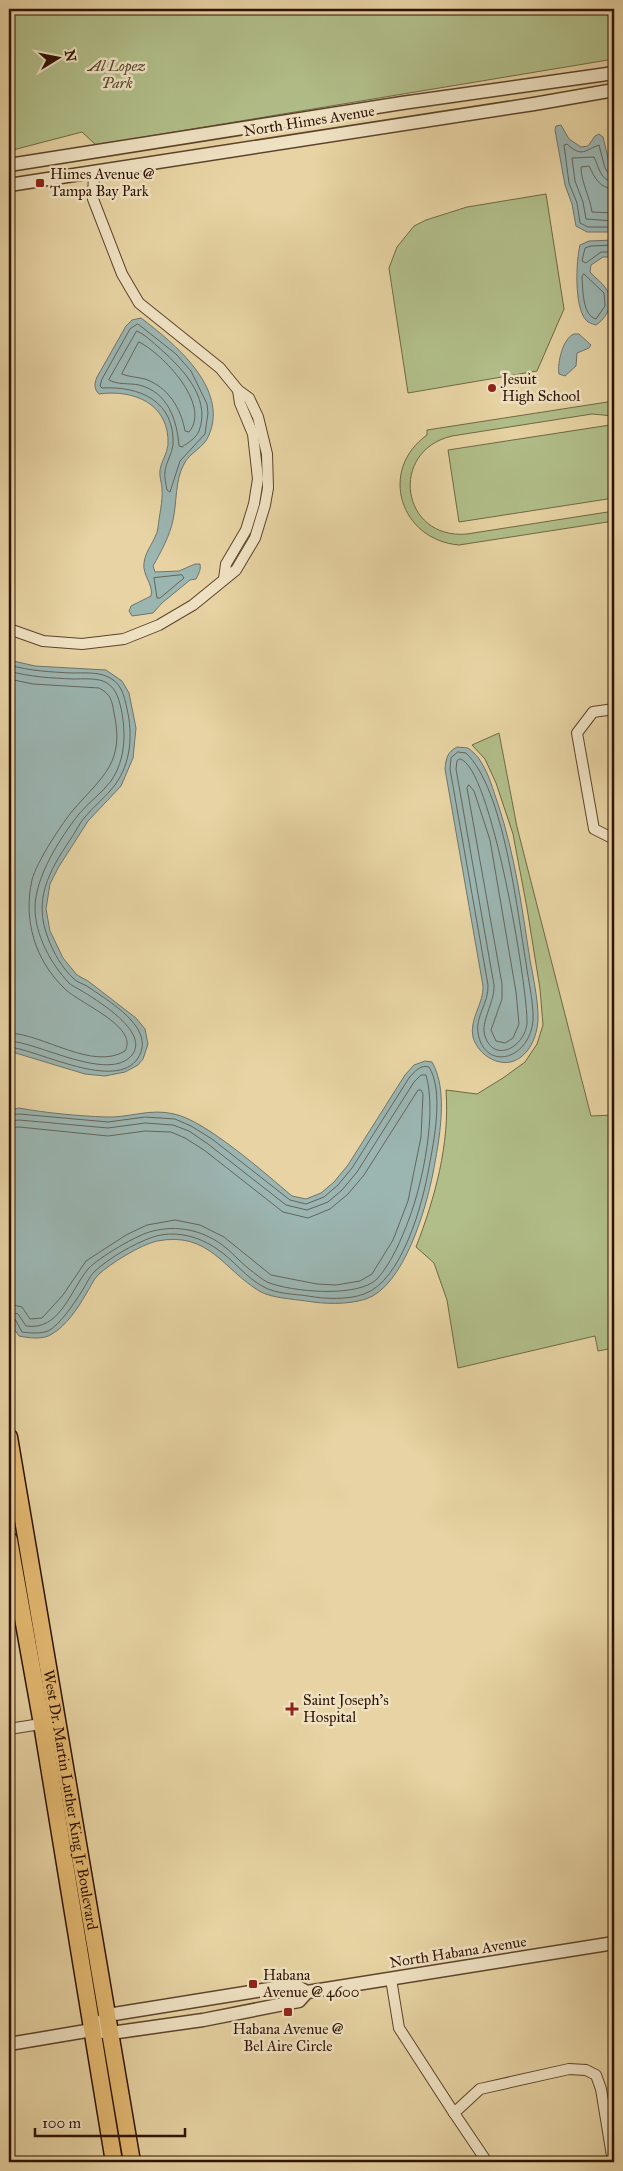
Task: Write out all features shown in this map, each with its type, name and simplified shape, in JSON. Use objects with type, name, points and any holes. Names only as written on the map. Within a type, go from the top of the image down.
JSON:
[{"type":"main road","name":"West Dr. Martin Luther King Jr Boulevard","points":[[9,1437],[59,1721],[132,2162]]},
{"type":"main road","name":"West Dr. Martin Luther King Jr Boulevard","points":[[9,1540],[42,1724],[114,2162]]},
{"type":"street","name":"North Himes Avenue","points":[[9,165],[402,103],[614,73]]},
{"type":"street","points":[[530,84],[534,104]]},
{"type":"street","name":"North Himes Avenue","points":[[9,185],[614,90]]},
{"type":"street","points":[[402,103],[405,122]]},
{"type":"street","points":[[265,126],[269,143]]},
{"type":"street","points":[[9,629],[29,637],[58,643],[82,644],[124,639],[146,632],[175,617],[236,570],[251,548],[259,528],[268,488],[267,454],[258,417],[250,398],[238,390],[220,368],[140,303],[122,274],[92,199],[94,172]]},
{"type":"street","points":[[614,709],[593,712],[577,733],[594,829],[614,839]]},
{"type":"street","points":[[9,1728],[59,1721]]},
{"type":"street","name":"North Habana Avenue","points":[[108,2015],[294,1985],[307,1992],[614,1943]]},
{"type":"street","points":[[391,1979],[399,2028],[487,2162]]},
{"type":"street","name":"North Habana Avenue","points":[[9,2044],[92,2030],[111,2033],[224,2017],[299,2001],[307,1992]]},
{"type":"street","points":[[92,2030],[108,2015]]},
{"type":"street","points":[[454,2113],[480,2089],[569,2068],[586,2070],[596,2076],[601,2089],[613,2162]]},
{"type":"green space","name":"Al Lopez Park","points":[[9,9],[614,9],[614,59],[96,145],[82,132],[9,151]]},
{"type":"green space","points":[[546,194],[564,309],[537,371],[408,393],[389,268],[397,247],[414,226],[426,220],[467,207]]},
{"type":"green space","points":[[614,401],[614,416],[592,414],[452,436],[432,445],[418,458],[411,475],[411,493],[416,510],[428,523],[445,532],[467,534],[614,511],[614,521],[459,545],[439,540],[422,531],[410,517],[402,501],[400,484],[403,466],[412,450],[427,435],[427,430]]},
{"type":"green space","points":[[610,425],[614,450],[614,498],[459,522],[448,450]]},
{"type":"green space","points":[[499,733],[517,827],[591,1116],[614,1115],[614,1348],[598,1351],[595,1336],[458,1368],[447,1300],[434,1263],[416,1247],[440,1170],[446,1130],[446,1090],[477,1094],[503,1078],[525,1062],[537,1044],[543,1025],[540,989],[513,834],[496,783],[485,759],[472,745]]},
{"type":"water","points":[[561,125],[569,139],[581,147],[588,146],[595,136],[599,134],[603,137],[610,166],[614,172],[614,232],[587,232],[576,226],[572,204],[565,185],[555,130],[556,126]]},
{"type":"water","points":[[614,240],[614,257],[603,257],[591,265],[590,272],[605,287],[610,300],[609,309],[596,325],[586,320],[579,305],[577,272],[580,245],[589,241]]},
{"type":"water","points":[[141,318],[168,340],[195,368],[205,384],[211,400],[213,418],[207,439],[190,456],[181,470],[172,526],[153,566],[155,572],[179,571],[195,564],[200,564],[199,573],[196,579],[190,580],[153,613],[132,616],[129,611],[131,606],[151,596],[151,588],[144,563],[158,528],[162,494],[160,470],[168,445],[167,431],[163,419],[147,402],[125,394],[99,394],[95,384],[97,377],[126,326],[132,320]]},
{"type":"water","points":[[574,334],[579,334],[591,345],[589,348],[577,353],[576,366],[565,376],[559,374],[560,358],[567,340]]},
{"type":"water","points":[[9,660],[35,666],[106,670],[122,681],[129,693],[136,728],[133,758],[121,786],[88,821],[58,868],[50,884],[46,909],[50,931],[63,958],[77,975],[88,981],[136,1018],[145,1029],[148,1044],[143,1059],[138,1065],[125,1072],[105,1076],[85,1074],[9,1051]]},
{"type":"water","points":[[457,747],[468,748],[474,753],[489,777],[504,823],[521,901],[535,985],[538,1021],[535,1036],[529,1048],[521,1057],[514,1061],[499,1062],[492,1059],[480,1050],[473,1037],[473,1024],[483,992],[483,986],[445,769],[448,756]]},
{"type":"water","points":[[425,1061],[432,1062],[437,1074],[441,1101],[440,1131],[433,1173],[425,1206],[411,1245],[392,1279],[380,1291],[366,1299],[343,1303],[320,1303],[277,1297],[261,1292],[215,1254],[203,1247],[175,1239],[157,1241],[142,1246],[110,1265],[98,1275],[71,1316],[52,1334],[40,1338],[19,1336],[12,1326],[9,1313],[9,1110],[19,1108],[106,1117],[156,1112],[174,1114],[202,1126],[251,1162],[292,1196],[306,1199],[321,1193],[334,1182],[348,1165],[405,1075],[414,1065]]},
{"type":"place","name":"Himes Avenue @ Tampa Bay Park","points":[[40,183]]},
{"type":"place","name":"Jesuit High School","points":[[492,388]]},
{"type":"place","name":"Saint Joseph's Hospital","points":[[292,1709]]},
{"type":"place","name":"Habana Avenue @ 4600","points":[[253,1984]]},
{"type":"place","name":"Habana Avenue @ Bel Aire Circle","points":[[288,2012]]}]
